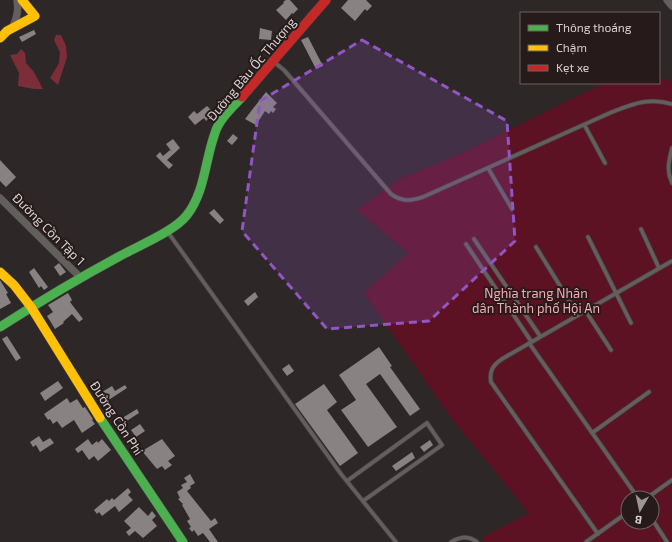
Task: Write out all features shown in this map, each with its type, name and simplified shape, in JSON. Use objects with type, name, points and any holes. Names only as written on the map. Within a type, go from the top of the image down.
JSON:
[{"type":"street","points":[[12,29],[17,20],[19,8],[17,0]]},
{"type":"street","points":[[0,38],[4,32],[26,22],[34,16],[22,0]]},
{"type":"street","name":"Đường Bàu Ốc Thượng","points":[[0,327],[31,307],[167,230],[186,217],[195,204],[211,145],[222,120],[326,0]]},
{"type":"street","points":[[667,0],[672,6]]},
{"type":"street","name":"Đường Cồn Tập 1","points":[[0,198],[81,278]]},
{"type":"street","name":"Đường Cồn Phi","points":[[0,272],[14,285],[31,307],[97,414],[183,542]]},
{"type":"lane","points":[[272,61],[284,70],[391,194],[398,199],[411,201],[585,126],[612,112],[649,100],[662,101],[672,104]]},
{"type":"lane","points":[[585,126],[605,163]]},
{"type":"lane","points":[[672,148],[668,175],[672,183]]},
{"type":"lane","points":[[488,168],[512,209]]},
{"type":"lane","points":[[641,229],[659,268]]},
{"type":"lane","points":[[167,230],[347,481],[396,542]]},
{"type":"lane","points":[[588,237],[631,323]]},
{"type":"lane","points":[[474,239],[540,336]]},
{"type":"lane","points":[[466,244],[530,342],[632,490]]},
{"type":"lane","points":[[536,247],[578,314]]},
{"type":"lane","points":[[598,534],[492,382],[490,376],[491,370],[494,364],[502,358],[672,261]]},
{"type":"lane","points":[[585,310],[611,350]]},
{"type":"lane","points":[[592,433],[649,392]]},
{"type":"lane","points":[[347,481],[427,423],[442,445],[363,501]]},
{"type":"lane","points":[[658,490],[672,480]]},
{"type":"lane","points":[[586,542],[620,518]]},
{"type":"lane","points":[[659,530],[667,542]]},
{"type":"lane","points":[[451,542],[461,537],[473,539],[477,542]]},
{"type":"highlighted area","points":[[362,40],[507,121],[515,241],[429,321],[327,329],[242,231],[260,101]]},
{"type":"green space","name":"Nghĩa trang Nhân dân Thành phố Hội An","points":[[660,78],[672,82],[672,542],[486,542],[482,538],[529,513],[452,419],[364,293],[408,253],[357,210],[400,179],[467,151],[602,84],[660,84]]},
{"type":"shaded area","points":[[56,35],[61,35],[66,46],[67,57],[58,85],[50,78],[59,63],[60,52],[54,40]]},
{"type":"shaded area","points":[[21,49],[25,53],[26,63],[34,72],[43,89],[18,86],[19,73],[10,55],[17,54]]},
{"type":"building","points":[[286,0],[290,0],[298,9],[286,20],[276,10]]},
{"type":"building","points":[[348,0],[366,0],[372,6],[367,11],[365,9],[355,21],[341,8]]},
{"type":"building","points":[[260,28],[272,31],[271,40],[259,39]]},
{"type":"building","points":[[34,30],[36,34],[22,42],[19,37]]},
{"type":"building","points":[[308,37],[323,66],[316,69],[301,40]]},
{"type":"building","points":[[266,92],[277,103],[273,107],[276,109],[273,113],[271,111],[269,114],[265,111],[256,125],[245,119]]},
{"type":"building","points":[[207,106],[211,110],[209,112],[212,116],[206,121],[204,118],[195,125],[188,117],[194,111],[197,114]]},
{"type":"building","points":[[233,134],[238,138],[232,145],[227,141]]},
{"type":"building","points":[[173,139],[180,148],[167,160],[173,165],[169,169],[156,156],[160,152],[163,156],[170,150],[172,152],[166,144]]},
{"type":"building","points":[[0,160],[16,177],[6,187],[0,181]]},
{"type":"building","points":[[214,209],[224,220],[220,224],[209,213]]},
{"type":"building","points":[[59,263],[66,272],[60,276],[54,267]]},
{"type":"building","points":[[34,268],[48,287],[44,290],[41,286],[39,288],[29,272]]},
{"type":"building","points":[[0,280],[8,293],[6,294],[11,303],[0,309]]},
{"type":"building","points":[[255,292],[258,297],[248,306],[244,301]]},
{"type":"building","points":[[68,293],[72,300],[70,302],[83,319],[79,322],[72,314],[63,322],[64,323],[55,329],[47,316],[53,312],[48,305]]},
{"type":"building","points":[[7,336],[21,358],[16,361],[2,339]]},
{"type":"building","points":[[379,347],[392,366],[390,367],[420,409],[410,416],[380,374],[366,384],[397,427],[368,447],[341,410],[356,400],[339,375]]},
{"type":"building","points":[[289,364],[294,371],[287,376],[282,369]]},
{"type":"building","points":[[58,381],[63,388],[45,401],[40,393]]},
{"type":"building","points":[[324,384],[337,402],[327,410],[358,453],[340,466],[295,404]]},
{"type":"building","points":[[125,385],[127,388],[107,401],[102,392],[112,386],[115,391]]},
{"type":"building","points":[[67,398],[70,403],[77,399],[83,408],[85,407],[95,424],[82,433],[74,420],[62,428],[57,421],[53,424],[50,419],[48,420],[44,414]]},
{"type":"building","points":[[137,409],[139,413],[122,424],[119,420]]},
{"type":"building","points":[[140,424],[145,431],[136,437],[131,430]]},
{"type":"building","points":[[39,436],[43,442],[50,438],[54,443],[40,452],[36,445],[33,447],[30,442]]},
{"type":"building","points":[[88,439],[92,445],[97,441],[98,443],[102,439],[111,450],[98,461],[94,456],[89,460],[82,450],[78,453],[75,449]]},
{"type":"building","points":[[162,439],[175,456],[168,461],[172,465],[165,470],[162,466],[157,469],[142,451]]},
{"type":"building","points":[[430,440],[433,445],[424,452],[420,447]]},
{"type":"building","points":[[412,452],[415,458],[396,471],[392,466]]},
{"type":"building","points":[[190,474],[195,483],[190,486],[191,488],[187,491],[211,521],[215,518],[218,523],[209,529],[218,542],[210,542],[203,533],[198,536],[194,530],[192,532],[189,528],[191,527],[187,521],[190,519],[182,505],[183,504],[178,499],[180,498],[177,492],[183,488],[181,485],[187,482],[184,478]]},
{"type":"building","points":[[128,488],[131,492],[128,495],[133,500],[119,512],[115,506],[102,516],[99,512],[97,514],[94,510],[107,499],[109,501],[112,498],[114,500]]},
{"type":"building","points":[[139,507],[148,516],[152,511],[156,516],[152,520],[157,526],[143,538],[135,531],[129,536],[126,532],[131,528],[124,521]]},
{"type":"traffic: fast","points":[[0,327],[44,299],[120,256],[156,238],[181,221],[187,215],[198,196],[217,128],[242,97]]},
{"type":"traffic: fast","points":[[100,418],[183,542]]},
{"type":"traffic: slow","points":[[0,38],[7,31],[35,16],[22,0]]},
{"type":"traffic: slow","points":[[0,272],[14,285],[31,307],[100,418]]},
{"type":"traffic: jam","points":[[242,97],[326,0]]}]
